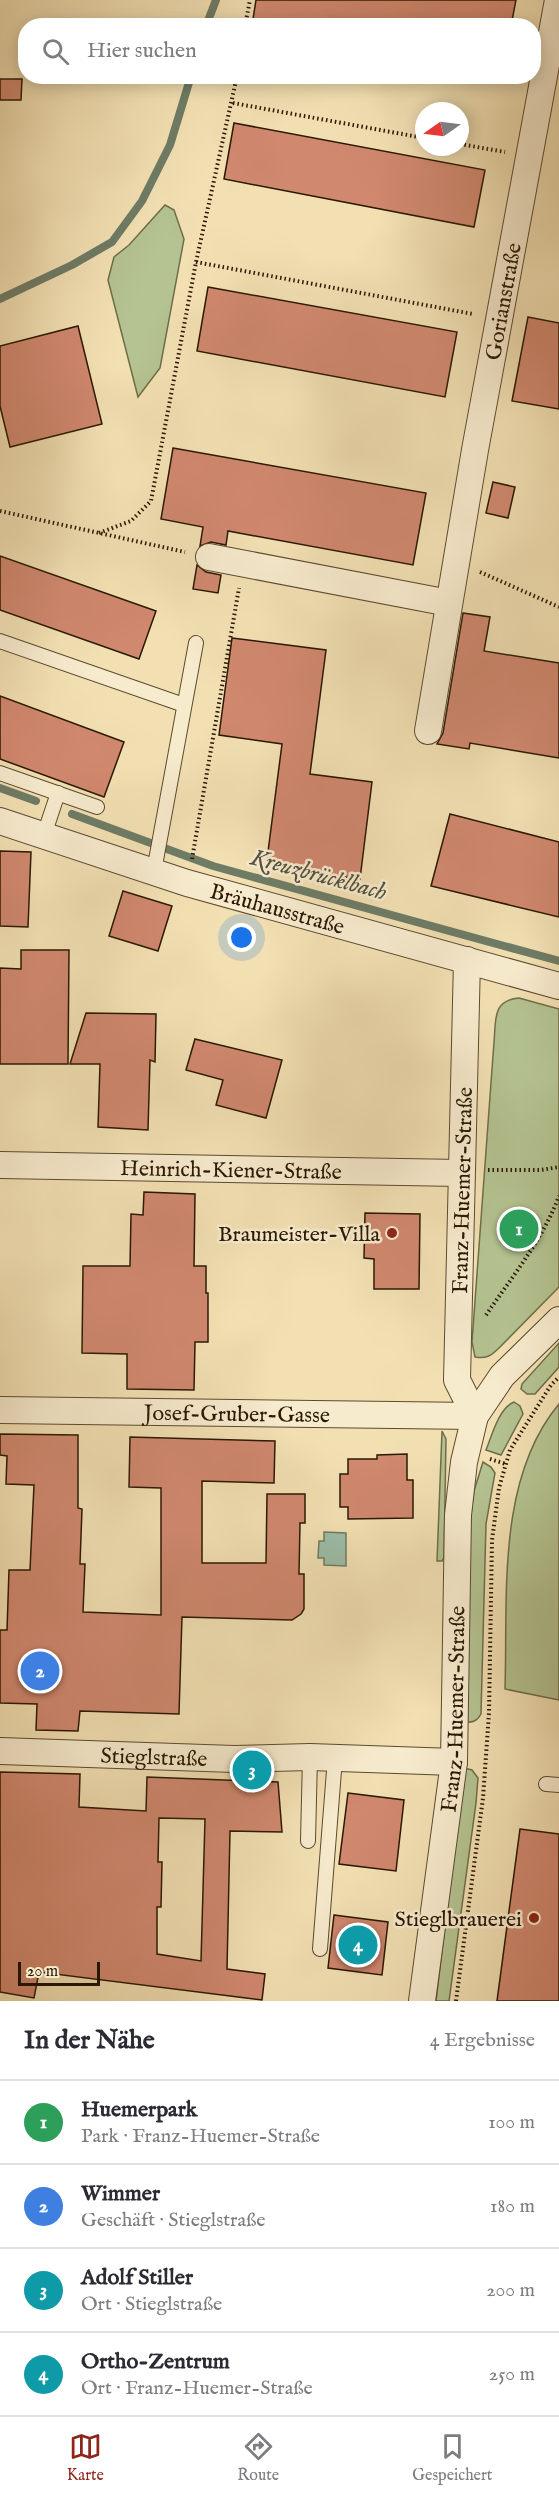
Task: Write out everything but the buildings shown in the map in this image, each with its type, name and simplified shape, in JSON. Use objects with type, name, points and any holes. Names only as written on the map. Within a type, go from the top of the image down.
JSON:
[{"type":"street","name":"Gorianstraße","points":[[428,732],[500,319],[556,32],[558,0]]},
{"type":"street","points":[[209,557],[449,603]]},
{"type":"street","name":"Bräuhausstraße","points":[[0,820],[44,835],[157,855],[187,883],[559,986]]},
{"type":"street","name":"Franz-Huemer-Straße","points":[[467,960],[472,1172],[457,1380],[475,1416]]},
{"type":"street","name":"Heinrich-Kiener-Straße","points":[[0,1165],[472,1172]]},
{"type":"street","name":"Franz-Huemer-Straße","points":[[422,2001],[454,1762],[458,1515],[464,1462],[475,1416],[502,1376],[559,1320]]},
{"type":"street","name":"Josef-Gruber-Gasse","points":[[0,1410],[475,1416]]},
{"type":"street","name":"Stieglstraße","points":[[0,1751],[234,1759],[310,1756],[454,1762]]},
{"type":"lane","points":[[0,641],[184,705]]},
{"type":"lane","points":[[157,855],[196,643]]},
{"type":"lane","points":[[0,773],[97,807]]},
{"type":"lane","points":[[44,835],[58,794]]},
{"type":"lane","points":[[308,1841],[310,1756]]},
{"type":"lane","points":[[320,1949],[335,1758]]},
{"type":"path","points":[[247,18],[250,0]]},
{"type":"path","points":[[99,533],[131,521],[151,501],[196,262],[236,84]]},
{"type":"path","points":[[233,103],[415,136]]},
{"type":"path","points":[[469,146],[530,157]]},
{"type":"path","points":[[196,262],[500,319]]},
{"type":"path","points":[[0,511],[209,557]]},
{"type":"path","points":[[456,561],[559,607]]},
{"type":"path","points":[[194,852],[243,564]]},
{"type":"path","points":[[472,1172],[541,1170],[559,1167]]},
{"type":"path","points":[[482,1320],[532,1249],[553,1212],[559,1196]]},
{"type":"path","points":[[456,2001],[483,1798],[489,1713],[492,1540],[499,1488],[510,1450],[551,1385],[559,1377]]},
{"type":"path","points":[[488,1458],[506,1464]]},
{"type":"shaded area","points":[[165,205],[174,210],[184,239],[160,368],[138,397],[108,280],[114,257],[129,245]]},
{"type":"shaded area","points":[[519,998],[559,1009],[559,1287],[496,1351],[479,1358],[475,1357],[472,1342],[496,1019],[504,1003]]},
{"type":"shaded area","points":[[559,1343],[559,1367],[535,1394],[527,1394],[521,1389],[522,1384]]},
{"type":"shaded area","points":[[514,1402],[520,1406],[523,1414],[501,1455],[486,1450],[500,1416]]},
{"type":"shaded area","points":[[559,1404],[559,1700],[505,1689],[507,1578],[515,1503],[524,1467],[539,1434]]},
{"type":"shaded area","points":[[442,1431],[446,1439],[444,1558],[442,1561],[437,1561]]},
{"type":"shaded area","points":[[483,1462],[495,1473],[486,1524],[481,1714],[474,1721],[464,1722],[470,1522],[474,1491]]},
{"type":"shaded area","points":[[324,1532],[346,1533],[346,1566],[324,1565],[324,1558],[318,1558],[319,1541],[324,1541]]},
{"type":"shaded area","points":[[464,1768],[472,1770],[478,1778],[476,1803],[449,2001],[436,2001]]},
{"type":"waterway","points":[[209,18],[216,0]]},
{"type":"waterway","points":[[0,299],[72,265],[112,242],[142,201],[170,145],[189,84]]},
{"type":"waterway","name":"Kreuzbrücklbach","points":[[0,788],[36,801]]},
{"type":"waterway","name":"Kreuzbrücklbach","points":[[72,814],[213,866],[559,961]]},
{"type":"place","name":"Huemerpark","points":[[519,1229]]},
{"type":"place","name":"Braumeister-Villa","points":[[392,1233]]},
{"type":"place","name":"Wimmer","points":[[40,1671]]},
{"type":"place","name":"Adolf Stiller","points":[[252,1770]]},
{"type":"place","name":"Stieglbrauerei","points":[[534,1918]]},
{"type":"place","name":"Ortho-Zentrum","points":[[358,1945]]}]
